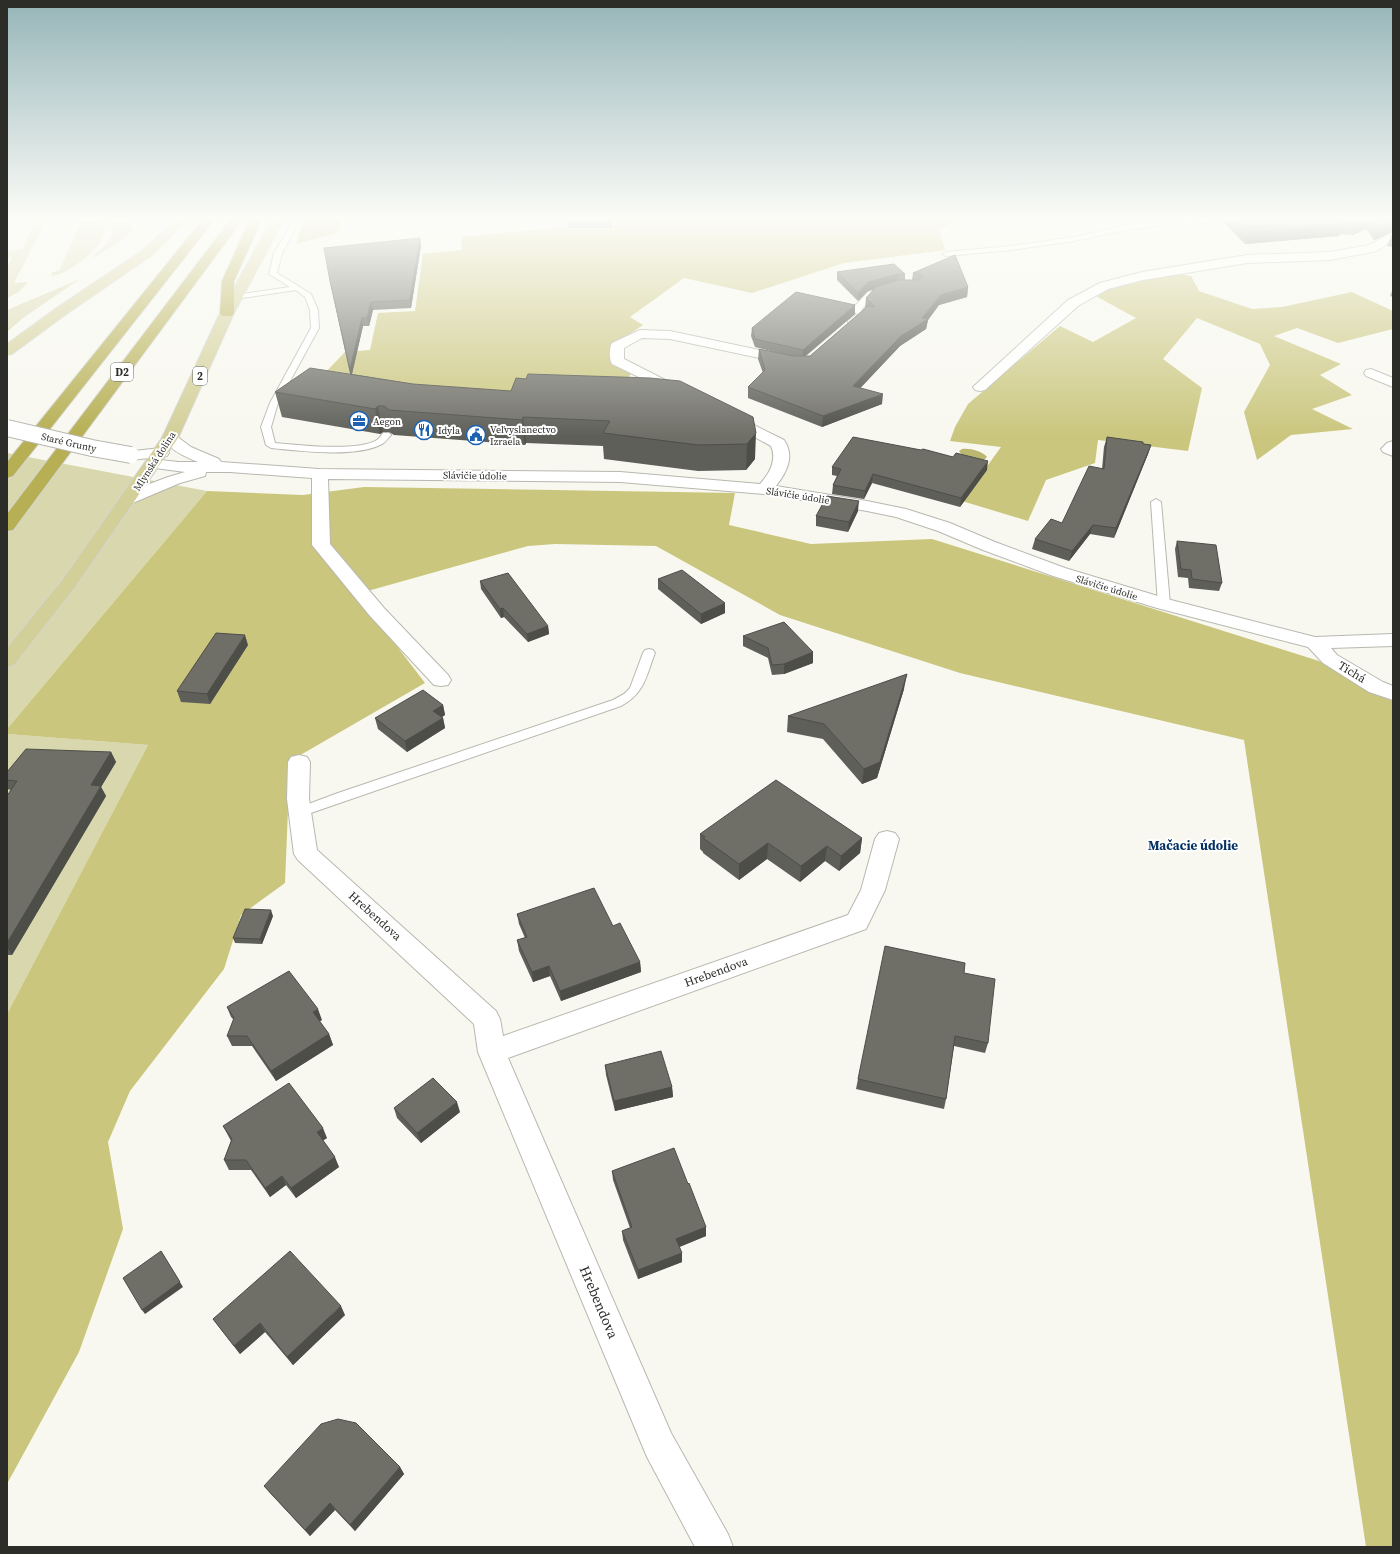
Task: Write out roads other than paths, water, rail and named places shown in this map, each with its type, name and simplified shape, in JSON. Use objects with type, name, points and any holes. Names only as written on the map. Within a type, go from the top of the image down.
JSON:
[{"type":"highway","name":"D2","points":[[7,473],[151,292]]},
{"type":"highway","name":"D2","points":[[7,526],[183,292]]},
{"type":"highway","points":[[227,313],[228,292]]},
{"type":"main road","points":[[7,351],[90,292]]},
{"type":"main road","name":"Mlynská dolina","points":[[7,661],[69,583],[170,438],[238,292]]},
{"type":"street","points":[[980,387],[1073,303],[1094,292]]},
{"type":"street","points":[[687,396],[617,361],[617,346],[640,334],[670,335],[796,362]]},
{"type":"street","points":[[1371,373],[1393,383]]},
{"type":"street","points":[[715,411],[778,443],[782,450],[780,468],[764,489]]},
{"type":"street","name":"Staré Grunty","points":[[7,428],[92,448],[157,458]]},
{"type":"street","name":"Slávičie údolie","points":[[170,438],[183,450],[192,455],[230,467]]},
{"type":"street","points":[[1393,446],[1389,448],[1393,451]]},
{"type":"street","name":"Slávičie údolie","points":[[157,458],[192,455]]},
{"type":"street","name":"Slávičie údolie","points":[[157,458],[178,467],[230,467],[320,479],[620,477],[764,489],[900,513],[944,527],[989,546],[1059,572],[1164,604],[1315,643],[1393,640]]},
{"type":"street","name":"Slávičie údolie","points":[[129,498],[195,473],[230,467]]},
{"type":"street","points":[[320,479],[321,545],[377,612],[441,680]]},
{"type":"street","name":"Tichá","points":[[1315,643],[1330,659],[1376,687],[1393,693]]},
{"type":"street","name":"Hrebendova","points":[[299,762],[298,800],[306,854],[487,1019],[492,1052],[659,1445],[715,1547]]},
{"type":"street","name":"Hrebendova","points":[[492,1052],[857,922],[873,890],[887,839]]},
{"type":"lane","points":[[235,297],[267,292]]},
{"type":"lane","points":[[302,292],[308,296],[314,310],[315,328],[274,404],[266,426],[271,445],[292,448],[358,448],[381,442],[386,435]]},
{"type":"lane","points":[[845,329],[862,314],[856,310],[871,294],[879,292]]},
{"type":"lane","points":[[1156,502],[1164,604]]},
{"type":"lane","points":[[300,812],[617,703],[628,696],[635,689],[649,653]]},
{"type":"place","name":"Aegon","points":[[359,421]]},
{"type":"place","name":"Idyla","points":[[424,430]]},
{"type":"place","name":"Veľvyslanectvo Izraela","points":[[476,435]]},
{"type":"district","name":"Mačacie údolie","points":[[1193,845]]}]
